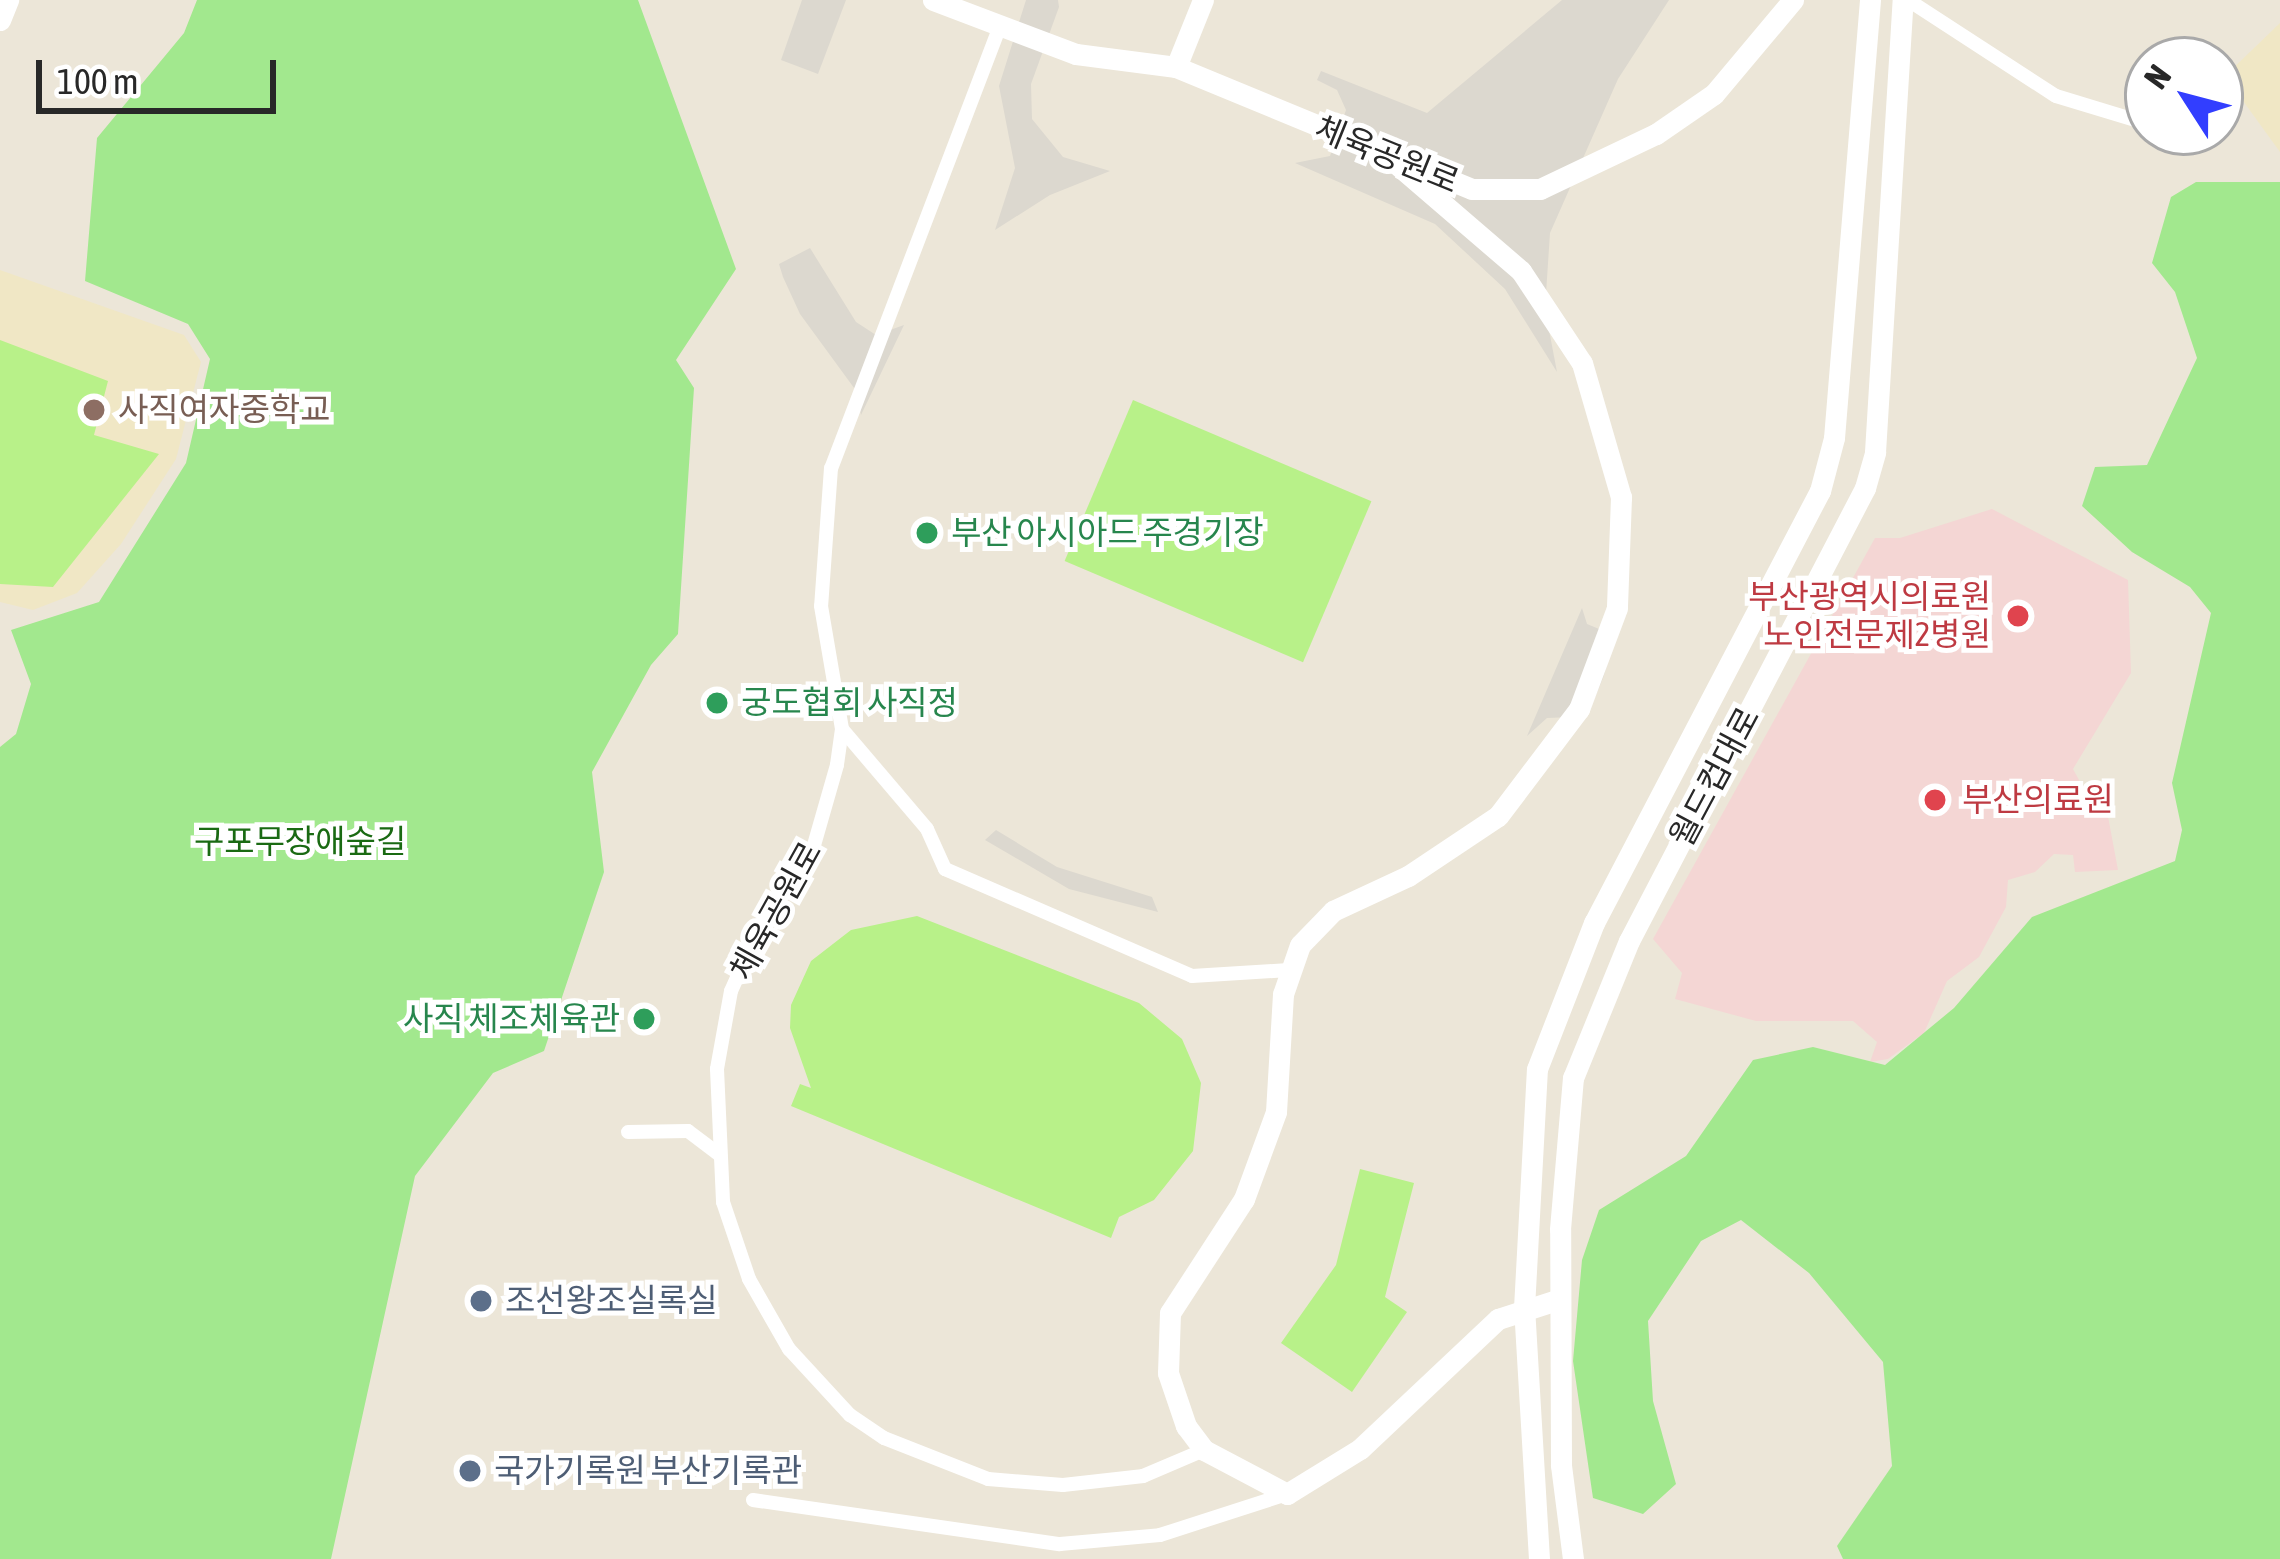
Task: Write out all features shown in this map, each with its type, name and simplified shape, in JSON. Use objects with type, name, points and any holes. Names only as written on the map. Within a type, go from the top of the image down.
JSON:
[{"type":"main road","points":[[0,20],[8,0]]},
{"type":"main road","name":"체육공원로","points":[[933,0],[1076,54],[1176,68],[1472,189],[1540,189],[1656,134],[1714,94],[1793,0]]},
{"type":"main road","points":[[1176,68],[1203,0]]},
{"type":"main road","points":[[1847,0],[1869,12]]},
{"type":"main road","name":"월드컵대로","points":[[1573,1559],[1561,1465],[1564,1125],[1586,1030],[1839,544],[1875,452],[1905,0]]},
{"type":"main road","name":"월드컵대로","points":[[1539,1559],[1524,1308],[1528,1125],[1549,1023],[1825,473],[1869,12]]},
{"type":"main road","points":[[1392,160],[1521,271],[1582,363],[1613,453],[1625,530],[1606,643],[1560,739],[1498,816],[1408,876],[1333,911],[1314,926],[1288,970],[1284,1067],[1262,1160],[1224,1234],[1177,1300],[1165,1342],[1175,1402],[1204,1450],[1287,1495],[1360,1449],[1476,1335],[1524,1308],[1560,1299]]},
{"type":"street","points":[[1905,0],[2056,96],[2124,117]]},
{"type":"street","name":"체육공원로","points":[[1000,26],[831,468],[821,606],[842,729],[812,852],[761,924],[731,991],[717,1069],[718,1154],[734,1243],[768,1317],[821,1385],[884,1438],[988,1479],[1063,1485],[1143,1476],[1204,1450]]},
{"type":"street","points":[[842,729],[927,829],[945,869],[1192,976],[1288,970]]},
{"type":"street","points":[[628,1132],[688,1131],[718,1154]]},
{"type":"street","points":[[753,1500],[1060,1544],[1160,1534],[1287,1495]]},
{"type":"shaded area","points":[[802,0],[846,0],[818,74],[781,60]]},
{"type":"shaded area","points":[[1026,0],[1058,0],[1059,7],[1031,84],[1032,119],[1063,157],[1110,171],[1050,195],[995,230],[1015,168],[999,86]]},
{"type":"shaded area","points":[[1562,0],[1669,0],[1618,79],[1550,233],[1545,309],[1557,372],[1505,289],[1435,224],[1295,163],[1330,156],[1346,110],[1337,90],[1317,80],[1321,71],[1427,113]]},
{"type":"shaded area","points":[[2280,23],[2280,152],[2244,102],[2244,58]]},
{"type":"shaded area","points":[[810,248],[856,322],[876,335],[904,325],[861,415],[857,392],[800,314],[779,264]]},
{"type":"shaded area","name":"사직여자중학교","points":[[0,270],[184,335],[201,362],[176,459],[121,544],[77,593],[33,610],[0,602]]},
{"type":"shaded area","points":[[1992,509],[2128,580],[2131,673],[2073,769],[2095,809],[2107,811],[2118,870],[2075,872],[2073,855],[2054,854],[2035,872],[2008,880],[2006,907],[1979,957],[1947,981],[1924,1033],[1888,1059],[1870,1062],[1877,1042],[1853,1021],[1756,1021],[1675,999],[1682,973],[1653,939],[1875,538],[1900,538]]},
{"type":"shaded area","points":[[1582,608],[1587,624],[1616,636],[1593,702],[1572,717],[1547,718],[1527,736]]},
{"type":"shaded area","points":[[996,830],[1057,867],[1152,897],[1158,912],[1069,889],[985,840]]},
{"type":"green space","name":"구포무장애숲길","points":[[197,0],[638,0],[736,269],[676,360],[694,388],[678,634],[651,665],[592,772],[604,872],[544,1051],[493,1073],[415,1176],[331,1559],[0,1559],[0,747],[16,734],[31,684],[11,630],[99,602],[186,463],[210,359],[188,324],[85,281],[97,138],[184,33]]},
{"type":"green space","points":[[2196,182],[2280,182],[2280,1559],[1843,1559],[1837,1546],[1892,1466],[1883,1362],[1809,1273],[1741,1220],[1701,1241],[1648,1321],[1653,1401],[1676,1484],[1643,1514],[1593,1498],[1573,1361],[1582,1260],[1599,1210],[1686,1156],[1753,1060],[1813,1047],[1885,1065],[1954,1008],[2032,917],[2175,861],[2182,830],[2172,783],[2211,613],[2190,587],[2132,552],[2082,506],[2095,467],[2147,465],[2197,358],[2175,292],[2152,263],[2171,197]]},
{"type":"green space","points":[[0,340],[108,381],[94,435],[159,454],[53,587],[0,584]]},
{"type":"green space","points":[[1133,400],[1371,501],[1303,662],[1065,561]]},
{"type":"green space","points":[[917,916],[1139,1003],[1182,1039],[1201,1083],[1193,1151],[1154,1200],[1119,1217],[1111,1238],[791,1106],[800,1084],[811,1088],[790,1028],[791,1005],[811,961],[851,930]]},
{"type":"green space","points":[[1360,1169],[1414,1183],[1385,1297],[1407,1312],[1352,1392],[1281,1343],[1336,1265]]},
{"type":"place","name":"사직여자중학교","points":[[94,410]]},
{"type":"place","name":"부산 아시아드 주경기장","points":[[927,533]]},
{"type":"place","name":"부산광역시의료원 노인전문제2병원","points":[[2018,616]]},
{"type":"place","name":"궁도협회 사직정","points":[[717,703]]},
{"type":"place","name":"부산의료원","points":[[1935,800]]},
{"type":"place","name":"사직 체조체육관","points":[[644,1019]]},
{"type":"place","name":"조선왕조실록실","points":[[481,1301]]},
{"type":"place","name":"국가기록원 부산기록관","points":[[470,1471]]}]
